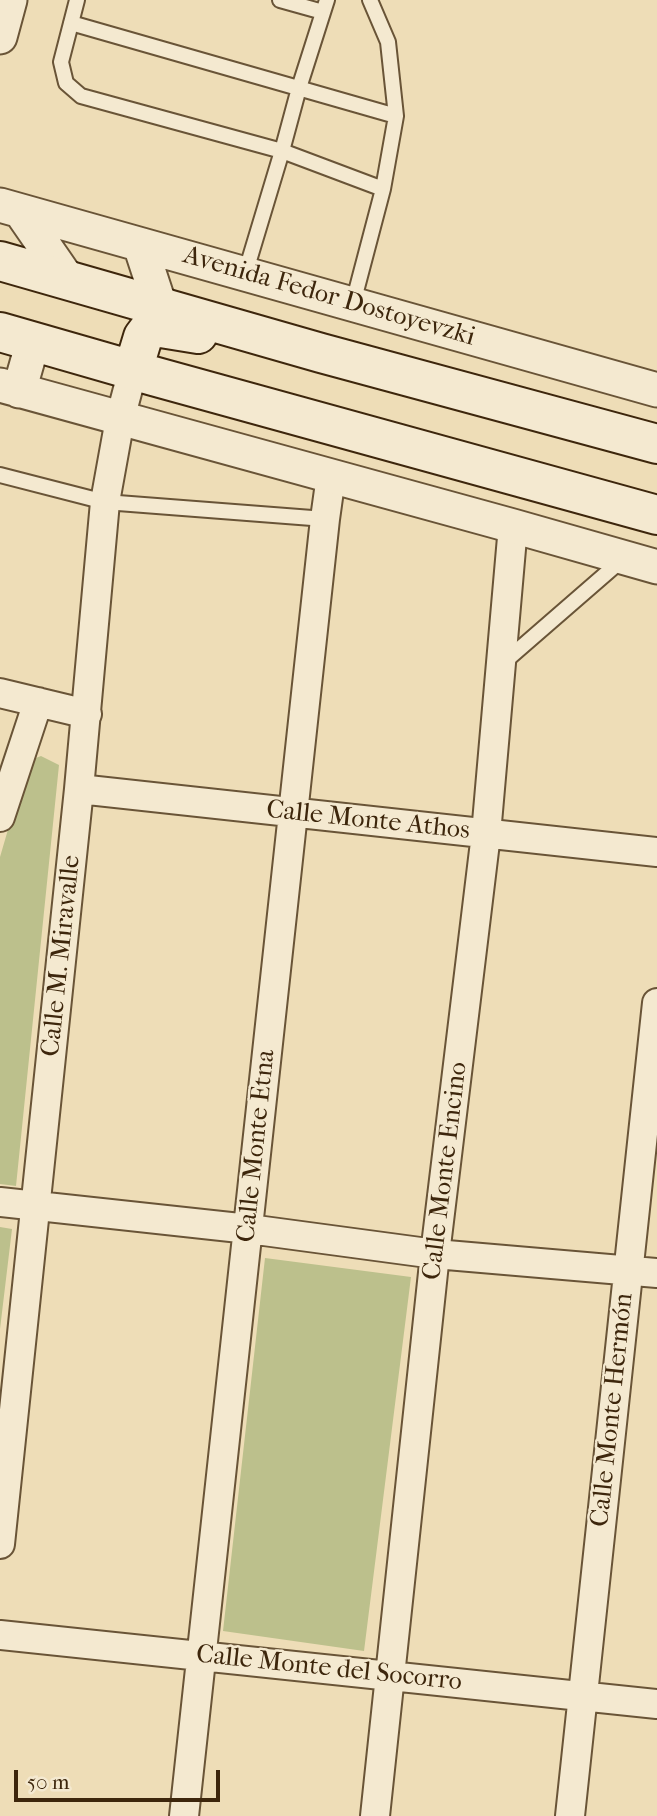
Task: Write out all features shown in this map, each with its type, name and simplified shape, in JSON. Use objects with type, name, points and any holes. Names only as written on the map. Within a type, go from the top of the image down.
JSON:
[{"type":"main road","name":"Avenida Fedor Dostoyevzki","points":[[0,261],[657,444]]},
{"type":"main road","points":[[133,370],[143,337],[149,329],[174,329],[232,339],[270,338]]},
{"type":"main road","points":[[17,337],[657,515]]},
{"type":"street","points":[[0,37],[10,0]]},
{"type":"street","points":[[10,209],[68,280]]},
{"type":"street","name":"Avenida Fedor Dostoyevzki","points":[[10,209],[657,390]]},
{"type":"street","points":[[140,245],[160,306]]},
{"type":"street","points":[[17,337],[9,388],[657,567]]},
{"type":"street","name":"Calle M. Miravalle","points":[[0,1544],[87,714],[105,502],[120,419],[133,370]]},
{"type":"street","name":"Calle Monte Etna","points":[[184,1816],[331,476]]},
{"type":"street","name":"Calle Monte Encino","points":[[375,1816],[435,1254],[486,834],[513,526]]},
{"type":"street","points":[[0,693],[87,714]]},
{"type":"street","points":[[0,817],[38,702]]},
{"type":"street","name":"Calle Monte Athos","points":[[79,789],[657,852]]},
{"type":"street","name":"Calle Monte Hermón","points":[[570,1816],[657,1003]]},
{"type":"street","points":[[0,1202],[248,1229],[435,1254],[657,1273]]},
{"type":"street","name":"Calle Monte del Socorro","points":[[0,1635],[657,1704]]},
{"type":"lane","points":[[77,0],[61,62],[66,83],[80,96],[282,151],[383,189]]},
{"type":"lane","points":[[245,274],[325,6],[280,0]]},
{"type":"lane","points":[[353,303],[383,189],[396,116],[388,42],[370,0]]},
{"type":"lane","points":[[71,23],[396,116]]},
{"type":"lane","points":[[0,475],[105,502],[325,519]]},
{"type":"lane","points":[[501,665],[625,558]]},
{"type":"green space","points":[[41,756],[59,765],[16,1186],[0,1184],[0,857],[28,761]]},
{"type":"green space","points":[[0,1227],[12,1229],[0,1329]]},
{"type":"green space","points":[[265,1258],[411,1277],[364,1651],[223,1631]]}]
